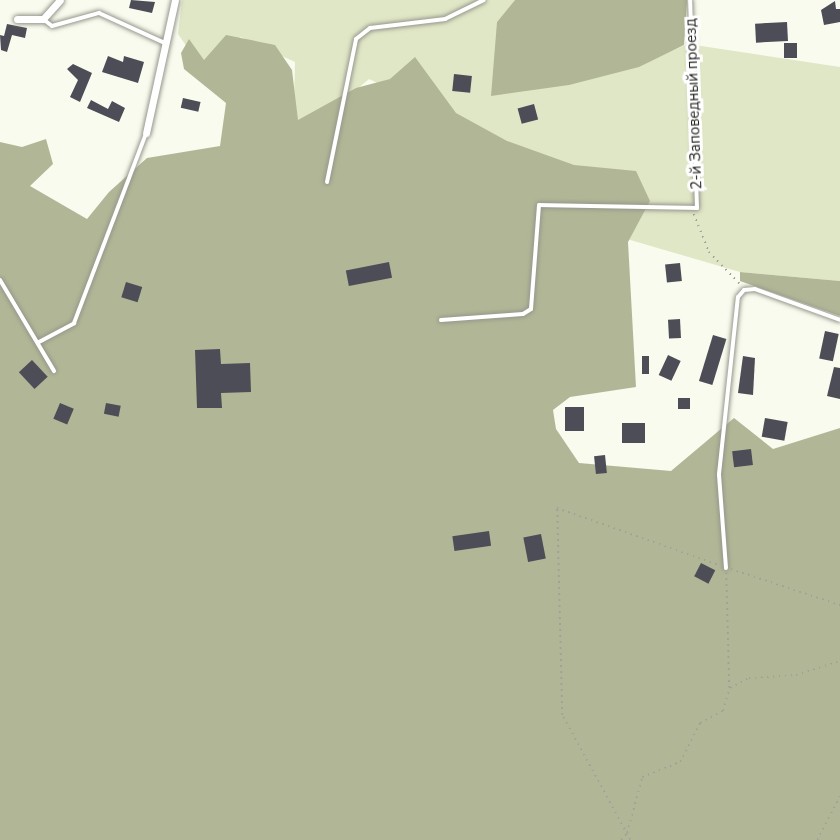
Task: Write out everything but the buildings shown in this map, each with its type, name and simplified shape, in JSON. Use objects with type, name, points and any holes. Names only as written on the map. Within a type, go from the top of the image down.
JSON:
[{"type":"street","points":[[17,19],[43,19],[60,0]]},
{"type":"street","points":[[146,133],[168,44],[175,0]]},
{"type":"lane","points":[[327,182],[356,39],[370,28],[445,19],[484,0]]},
{"type":"lane","name":"2-й Заповедный проезд","points":[[690,0],[697,208]]},
{"type":"lane","points":[[43,19],[52,26],[99,13],[168,44]]},
{"type":"lane","points":[[39,342],[74,323],[146,133]]},
{"type":"lane","points":[[441,320],[523,314],[531,309],[539,205],[697,208]]},
{"type":"lane","points":[[0,280],[39,342],[54,371]]},
{"type":"lane","points":[[726,568],[719,474],[738,297],[744,290],[755,289],[840,320]]},
{"type":"path","points":[[697,208],[694,213],[709,252],[744,290]]},
{"type":"path","points":[[630,840],[562,715],[557,508],[647,536],[726,568],[840,605]]},
{"type":"path","points":[[621,840],[627,833],[642,777],[680,762],[700,723],[723,711],[729,688],[726,568]]},
{"type":"path","points":[[729,688],[748,678],[796,675],[840,661]]},
{"type":"path","points":[[817,840],[840,796]]},
{"type":"green space","points":[[182,0],[515,0],[497,22],[641,64],[688,44],[840,67],[840,281],[740,272],[620,237],[576,168],[510,145],[369,79],[332,110],[292,179],[295,62],[241,37],[201,67],[178,34]]},
{"type":"green space","points":[[515,0],[687,0],[684,45],[639,67],[569,85],[491,96],[497,22]]},
{"type":"green space","points":[[226,35],[275,45],[292,70],[298,120],[356,88],[390,79],[415,57],[456,113],[507,141],[574,165],[636,171],[650,201],[628,242],[636,387],[570,397],[553,410],[556,429],[579,463],[671,471],[734,418],[773,449],[840,428],[840,840],[0,840],[0,142],[22,147],[46,139],[53,164],[30,186],[87,219],[109,192],[147,158],[220,146],[226,103],[184,69],[181,53],[189,39],[204,60]]},
{"type":"green space","points":[[740,272],[840,281],[840,316],[740,281]]}]
